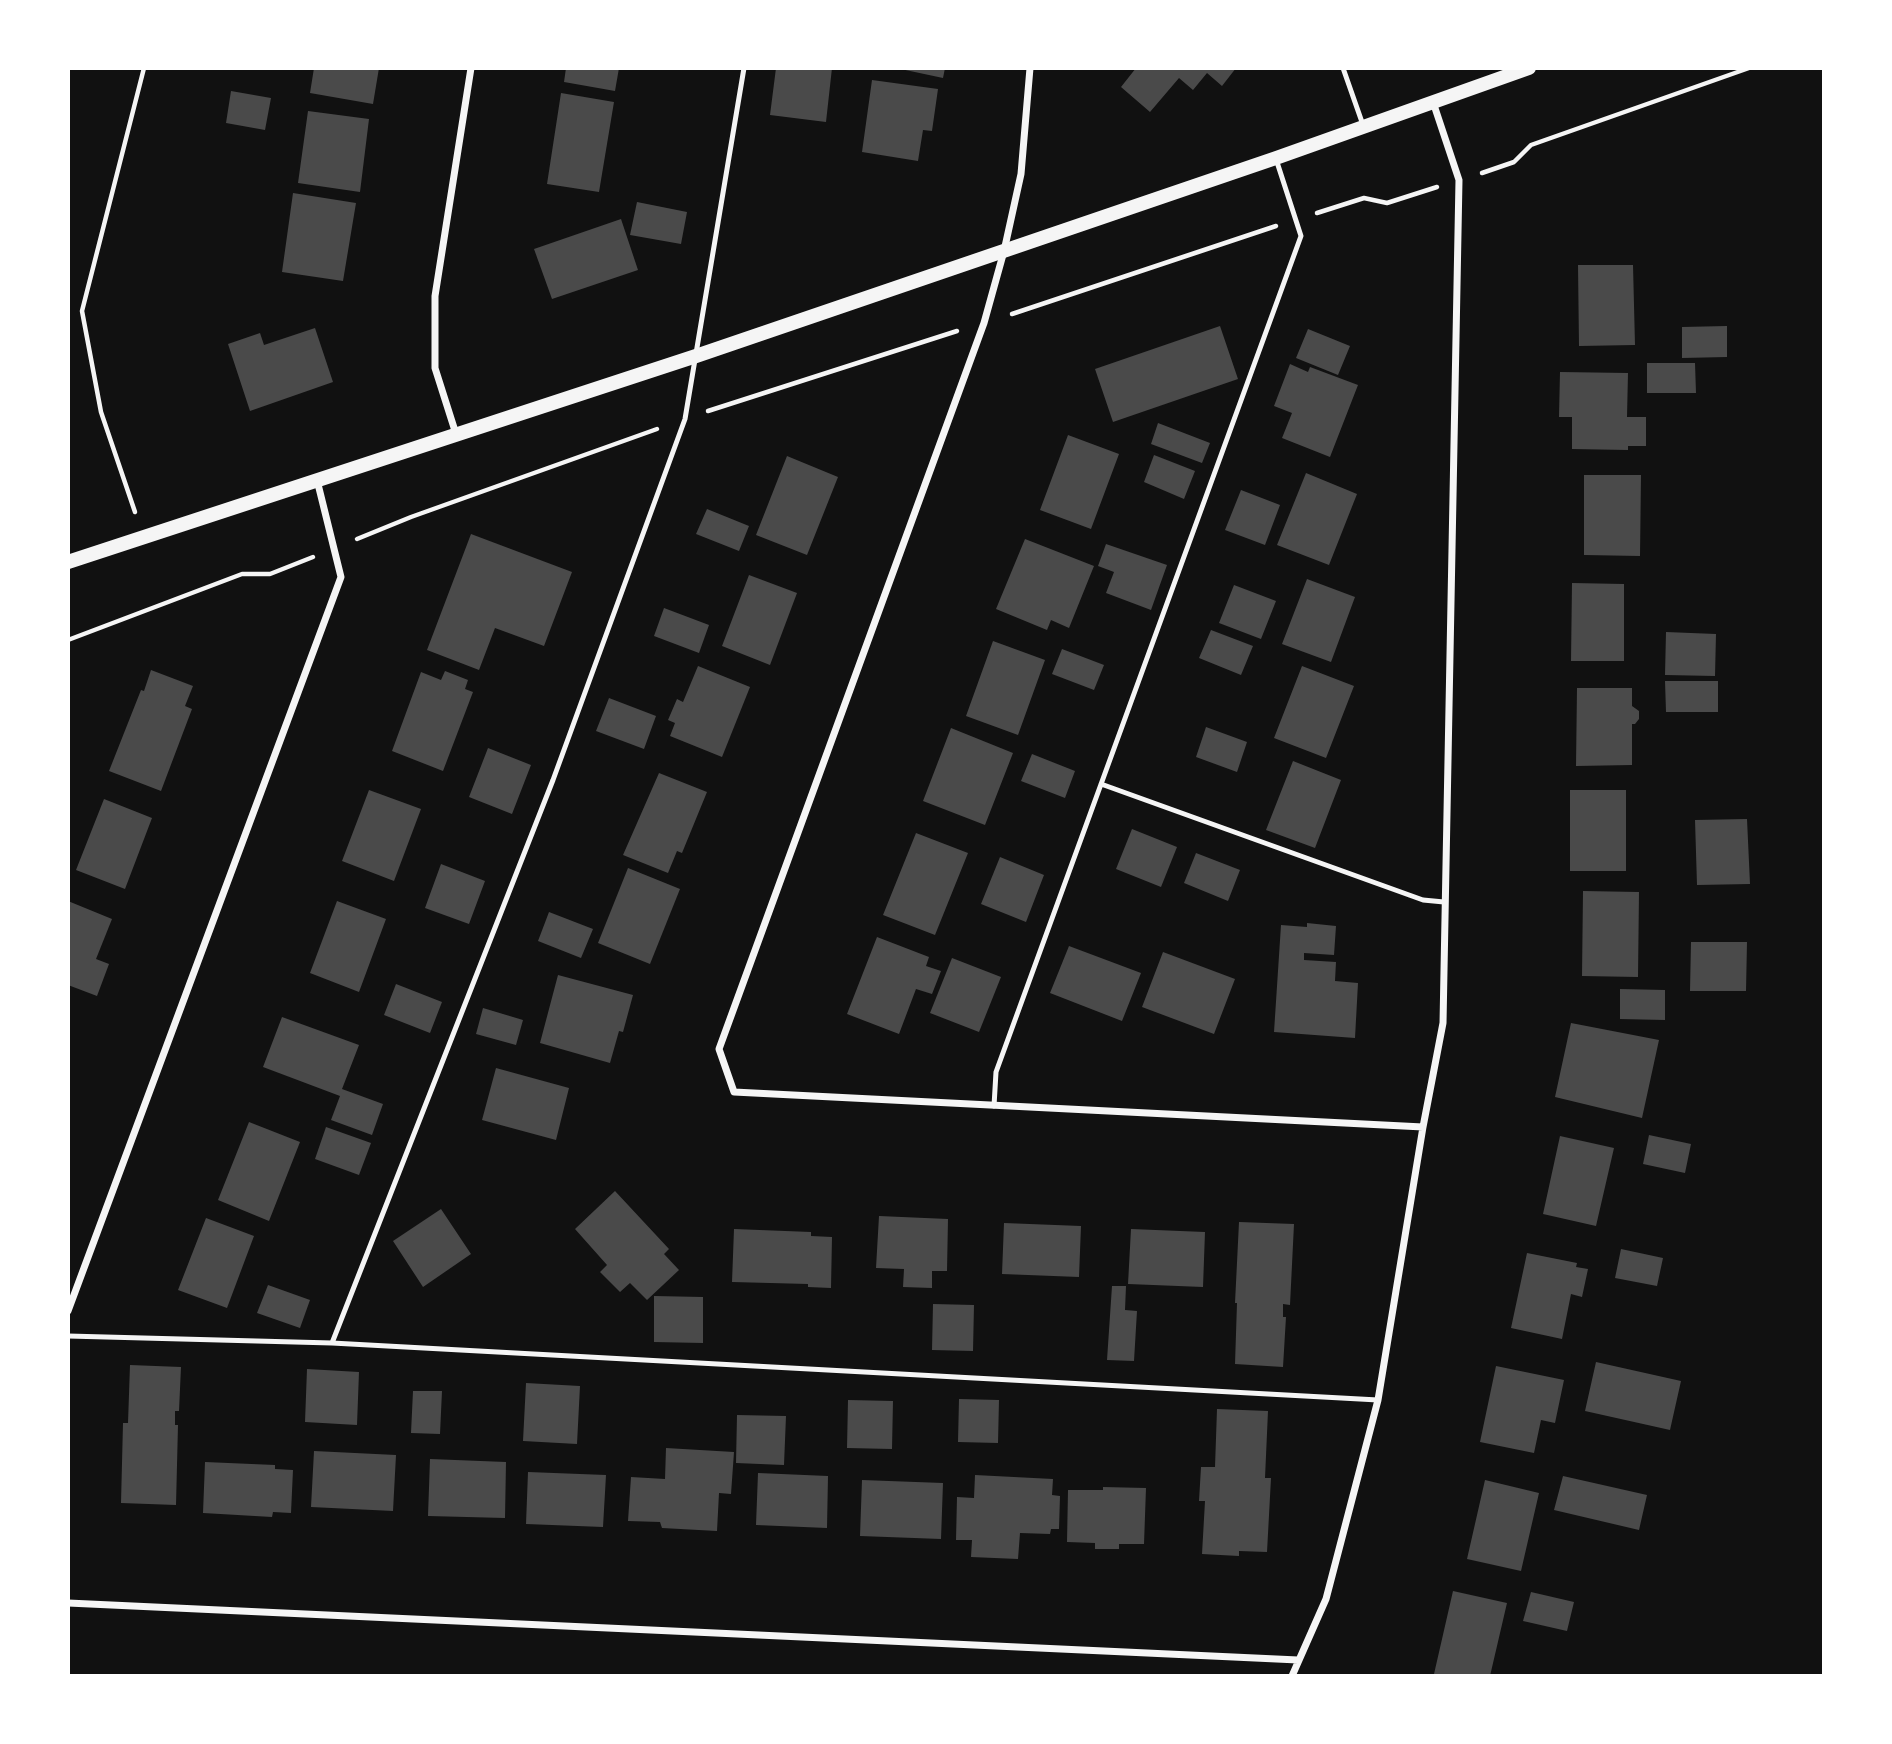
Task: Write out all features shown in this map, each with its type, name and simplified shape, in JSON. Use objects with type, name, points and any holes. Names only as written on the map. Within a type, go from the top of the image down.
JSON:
[{"type":"main road","points":[[68,562],[696,356],[1276,158],[1529,68]]},
{"type":"street","points":[[456,435],[435,368],[435,296],[471,68]]},
{"type":"street","points":[[1030,68],[1021,174],[984,323],[719,1049],[734,1092],[1423,1127]]},
{"type":"street","points":[[1292,1676],[1326,1599],[1378,1401],[1443,1023],[1459,180],[1433,102]]},
{"type":"street","points":[[68,1311],[341,577],[317,480]]},
{"type":"street","points":[[68,1603],[1298,1660]]},
{"type":"lane","points":[[332,1343],[554,780],[685,419],[744,68]]},
{"type":"lane","points":[[1343,68],[1363,126]]},
{"type":"lane","points":[[994,1106],[996,1072],[1301,236],[1276,158]]},
{"type":"lane","points":[[1101,784],[1423,900],[1444,902]]},
{"type":"lane","points":[[68,1336],[332,1343],[1378,1401]]},
{"type":"path","points":[[143,536],[101,412],[82,311],[144,68]]},
{"type":"path","points":[[1514,162],[1531,145],[1749,68]]},
{"type":"path","points":[[1031,308],[1364,198],[1387,203]]},
{"type":"path","points":[[68,640],[242,574],[270,574]]},
{"type":"building","points":[[314,68],[379,68],[373,104],[310,93]]},
{"type":"building","points":[[566,68],[619,68],[615,91],[564,82]]},
{"type":"building","points":[[776,68],[832,68],[826,122],[770,115]]},
{"type":"building","points":[[896,68],[945,68],[943,78]]},
{"type":"building","points":[[1136,68],[1236,68],[1222,86],[1207,73],[1193,90],[1179,78],[1150,112],[1121,87]]},
{"type":"building","points":[[872,80],[938,89],[932,131],[923,130],[918,161],[862,152]]},
{"type":"building","points":[[231,91],[271,98],[265,130],[226,123]]},
{"type":"building","points":[[561,93],[614,102],[599,192],[547,184]]},
{"type":"building","points":[[308,111],[369,119],[360,192],[298,183]]},
{"type":"building","points":[[293,193],[356,203],[343,281],[282,272]]},
{"type":"building","points":[[637,202],[687,212],[681,244],[630,235]]},
{"type":"building","points":[[621,219],[638,270],[552,299],[534,249]]},
{"type":"building","points":[[1578,265],[1633,265],[1635,345],[1579,346]]},
{"type":"building","points":[[1220,326],[1238,379],[1113,422],[1095,369]]},
{"type":"building","points":[[1727,326],[1727,357],[1682,358],[1682,327]]},
{"type":"building","points":[[315,328],[333,382],[250,411],[228,344],[260,333],[264,345]]},
{"type":"building","points":[[1308,329],[1350,346],[1338,375],[1296,358]]},
{"type":"building","points":[[1647,363],[1695,363],[1696,393],[1647,393]]},
{"type":"building","points":[[1290,364],[1308,372],[1310,367],[1358,385],[1330,457],[1282,438],[1292,413],[1274,406]]},
{"type":"building","points":[[1560,372],[1628,373],[1627,417],[1646,417],[1646,446],[1628,446],[1628,450],[1572,449],[1572,417],[1559,417]]},
{"type":"building","points":[[1158,423],[1210,443],[1202,463],[1151,444]]},
{"type":"building","points":[[1068,435],[1119,454],[1091,529],[1040,510]]},
{"type":"building","points":[[1154,455],[1195,471],[1184,499],[1144,482]]},
{"type":"building","points":[[787,456],[838,477],[807,555],[756,535]]},
{"type":"building","points":[[1306,473],[1357,494],[1329,565],[1277,545]]},
{"type":"building","points":[[1584,475],[1641,475],[1640,556],[1584,555]]},
{"type":"building","points":[[1241,490],[1280,505],[1265,545],[1225,530]]},
{"type":"building","points":[[707,509],[749,526],[739,551],[696,534]]},
{"type":"building","points":[[471,534],[572,572],[544,646],[495,628],[479,670],[427,650]]},
{"type":"building","points":[[1025,539],[1094,566],[1069,628],[1051,620],[1047,630],[996,609]]},
{"type":"building","points":[[1106,544],[1167,565],[1151,610],[1106,593],[1114,572],[1098,566]]},
{"type":"building","points":[[749,575],[797,593],[770,665],[722,646]]},
{"type":"building","points":[[1307,579],[1355,597],[1331,662],[1282,644]]},
{"type":"building","points":[[1572,583],[1624,584],[1624,661],[1571,661]]},
{"type":"building","points":[[1234,585],[1276,601],[1261,639],[1219,623]]},
{"type":"building","points":[[664,608],[709,625],[699,653],[654,636]]},
{"type":"building","points":[[1211,630],[1253,646],[1241,675],[1199,658]]},
{"type":"building","points":[[1666,632],[1716,634],[1715,676],[1665,675]]},
{"type":"building","points":[[993,641],[1045,660],[1018,735],[966,716]]},
{"type":"building","points":[[1062,649],[1104,665],[1094,690],[1052,674]]},
{"type":"building","points":[[698,666],[750,687],[722,757],[670,736],[675,723],[668,720],[677,699],[683,702]]},
{"type":"building","points":[[1302,666],[1354,686],[1326,758],[1274,738]]},
{"type":"building","points":[[151,670],[193,686],[185,706],[192,709],[161,791],[109,771]]},
{"type":"building","points":[[445,671],[468,680],[465,689],[473,692],[443,771],[392,751],[421,672],[441,680]]},
{"type":"building","points":[[1665,681],[1718,681],[1718,712],[1666,712]]},
{"type":"building","points":[[1577,688],[1632,688],[1632,706],[1639,711],[1639,719],[1632,724],[1632,765],[1576,766]]},
{"type":"building","points":[[609,698],[656,716],[644,749],[596,731]]},
{"type":"building","points":[[1206,727],[1247,742],[1237,772],[1196,757]]},
{"type":"building","points":[[951,728],[1013,753],[985,825],[923,801]]},
{"type":"building","points":[[488,748],[531,765],[512,814],[469,797]]},
{"type":"building","points":[[1032,754],[1075,771],[1065,798],[1021,781]]},
{"type":"building","points":[[1293,761],[1341,780],[1315,848],[1266,830]]},
{"type":"building","points":[[659,773],[707,792],[682,853],[677,851],[668,873],[623,855]]},
{"type":"building","points":[[369,790],[421,809],[394,881],[342,861]]},
{"type":"building","points":[[1570,790],[1626,790],[1626,871],[1570,871]]},
{"type":"building","points":[[104,799],[152,818],[125,889],[76,870]]},
{"type":"building","points":[[1747,819],[1750,884],[1697,885],[1695,820]]},
{"type":"building","points":[[1132,829],[1177,847],[1161,887],[1116,869]]},
{"type":"building","points":[[916,833],[968,853],[935,935],[883,915]]},
{"type":"building","points":[[1196,853],[1240,870],[1228,901],[1184,883]]},
{"type":"building","points":[[1000,857],[1044,875],[1026,922],[981,904]]},
{"type":"building","points":[[441,864],[485,881],[469,924],[425,908]]},
{"type":"building","points":[[628,868],[680,889],[650,964],[598,943]]},
{"type":"building","points":[[1583,891],[1639,892],[1638,977],[1582,976]]},
{"type":"building","points":[[68,901],[112,919],[96,959],[109,964],[97,996],[68,985]]},
{"type":"building","points":[[337,901],[386,919],[359,992],[310,973]]},
{"type":"building","points":[[549,912],[593,929],[581,958],[538,941]]},
{"type":"building","points":[[1307,923],[1336,926],[1334,955],[1304,953],[1304,960],[1336,962],[1335,981],[1358,983],[1355,1038],[1274,1032],[1281,925],[1307,927]]},
{"type":"building","points":[[877,937],[929,957],[926,966],[941,971],[932,994],[916,989],[899,1034],[847,1014]]},
{"type":"building","points":[[1691,942],[1747,942],[1746,991],[1690,991]]},
{"type":"building","points":[[1069,946],[1141,973],[1122,1021],[1050,993]]},
{"type":"building","points":[[1163,952],[1235,979],[1214,1034],[1142,1007]]},
{"type":"building","points":[[952,958],[1001,977],[979,1032],[930,1013]]},
{"type":"building","points":[[558,975],[633,995],[623,1032],[619,1031],[610,1063],[540,1043]]},
{"type":"building","points":[[396,984],[442,1002],[430,1033],[384,1015]]},
{"type":"building","points":[[1620,989],[1665,990],[1665,1020],[1620,1019]]},
{"type":"building","points":[[483,1008],[523,1020],[516,1045],[476,1034]]},
{"type":"building","points":[[282,1017],[359,1045],[342,1089],[383,1104],[372,1135],[331,1120],[340,1096],[263,1067]]},
{"type":"building","points":[[1571,1023],[1659,1040],[1642,1118],[1555,1097]]},
{"type":"building","points":[[496,1068],[569,1088],[556,1140],[482,1120]]},
{"type":"building","points":[[249,1122],[300,1142],[269,1221],[218,1200]]},
{"type":"building","points":[[326,1127],[371,1143],[359,1175],[315,1159]]},
{"type":"building","points":[[1649,1135],[1691,1144],[1685,1173],[1643,1164]]},
{"type":"building","points":[[1560,1136],[1614,1148],[1596,1226],[1543,1214]]},
{"type":"building","points":[[615,1191],[669,1249],[664,1254],[679,1270],[647,1300],[630,1283],[620,1292],[600,1272],[607,1265],[575,1229]]},
{"type":"building","points":[[441,1209],[471,1254],[423,1287],[393,1241]]},
{"type":"building","points":[[879,1216],[948,1219],[947,1271],[932,1271],[932,1288],[903,1287],[904,1269],[876,1268]]},
{"type":"building","points":[[206,1218],[254,1236],[227,1308],[178,1290]]},
{"type":"building","points":[[1239,1222],[1294,1224],[1290,1305],[1283,1304],[1283,1317],[1286,1317],[1283,1367],[1235,1364]]},
{"type":"building","points":[[1004,1223],[1081,1226],[1079,1277],[1002,1274]]},
{"type":"building","points":[[734,1229],[811,1232],[811,1236],[832,1237],[831,1288],[808,1287],[808,1284],[732,1282]]},
{"type":"building","points":[[1131,1229],[1205,1232],[1203,1287],[1128,1284]]},
{"type":"building","points":[[1621,1249],[1663,1258],[1657,1286],[1615,1278]]},
{"type":"building","points":[[1527,1253],[1577,1263],[1576,1267],[1588,1269],[1582,1297],[1571,1294],[1562,1339],[1511,1328]]},
{"type":"building","points":[[268,1285],[310,1300],[300,1328],[257,1313]]},
{"type":"building","points":[[1112,1286],[1126,1286],[1125,1310],[1137,1311],[1134,1361],[1107,1360]]},
{"type":"building","points":[[654,1296],[703,1297],[703,1343],[654,1342]]},
{"type":"building","points":[[933,1304],[974,1305],[973,1351],[932,1350]]},
{"type":"building","points":[[1596,1362],[1681,1381],[1670,1430],[1585,1411]]},
{"type":"building","points":[[130,1365],[181,1367],[179,1411],[175,1411],[175,1425],[178,1425],[176,1505],[121,1503],[123,1423],[128,1423]]},
{"type":"building","points":[[1496,1366],[1564,1380],[1555,1423],[1541,1420],[1534,1453],[1480,1442]]},
{"type":"building","points":[[307,1369],[359,1372],[357,1425],[305,1422]]},
{"type":"building","points":[[526,1383],[580,1386],[577,1444],[523,1441]]},
{"type":"building","points":[[413,1391],[442,1391],[440,1434],[411,1433]]},
{"type":"building","points":[[959,1399],[999,1400],[998,1443],[958,1442]]},
{"type":"building","points":[[848,1400],[893,1401],[892,1449],[847,1448]]},
{"type":"building","points":[[1217,1409],[1268,1411],[1265,1478],[1271,1478],[1267,1552],[1239,1551],[1239,1556],[1202,1554],[1205,1501],[1199,1501],[1201,1467],[1215,1467]]},
{"type":"building","points":[[737,1415],[786,1416],[784,1465],[736,1463]]},
{"type":"building","points":[[666,1448],[734,1452],[731,1494],[719,1493],[717,1531],[662,1528],[660,1522],[628,1521],[631,1477],[665,1479]]},
{"type":"building","points":[[314,1451],[396,1455],[393,1511],[311,1507]]},
{"type":"building","points":[[430,1459],[506,1462],[505,1518],[428,1516]]},
{"type":"building","points":[[205,1462],[275,1465],[275,1469],[293,1470],[291,1513],[273,1512],[272,1517],[203,1513]]},
{"type":"building","points":[[528,1472],[606,1475],[603,1527],[526,1524]]},
{"type":"building","points":[[758,1473],[828,1476],[827,1528],[756,1525]]},
{"type":"building","points":[[975,1475],[1053,1479],[1052,1495],[1060,1496],[1059,1529],[1051,1529],[1050,1534],[1020,1533],[1018,1559],[971,1557],[972,1540],[956,1540],[957,1497],[974,1498]]},
{"type":"building","points":[[1563,1476],[1647,1495],[1639,1530],[1554,1510]]},
{"type":"building","points":[[862,1480],[943,1483],[941,1539],[860,1536]]},
{"type":"building","points":[[1485,1480],[1539,1493],[1521,1571],[1467,1559]]},
{"type":"building","points":[[1103,1487],[1146,1488],[1144,1544],[1119,1544],[1119,1549],[1095,1549],[1095,1543],[1067,1542],[1068,1490],[1103,1490]]},
{"type":"building","points":[[1453,1591],[1507,1603],[1490,1676],[1434,1674]]},
{"type":"building","points":[[1531,1592],[1574,1602],[1567,1631],[1523,1621]]}]
